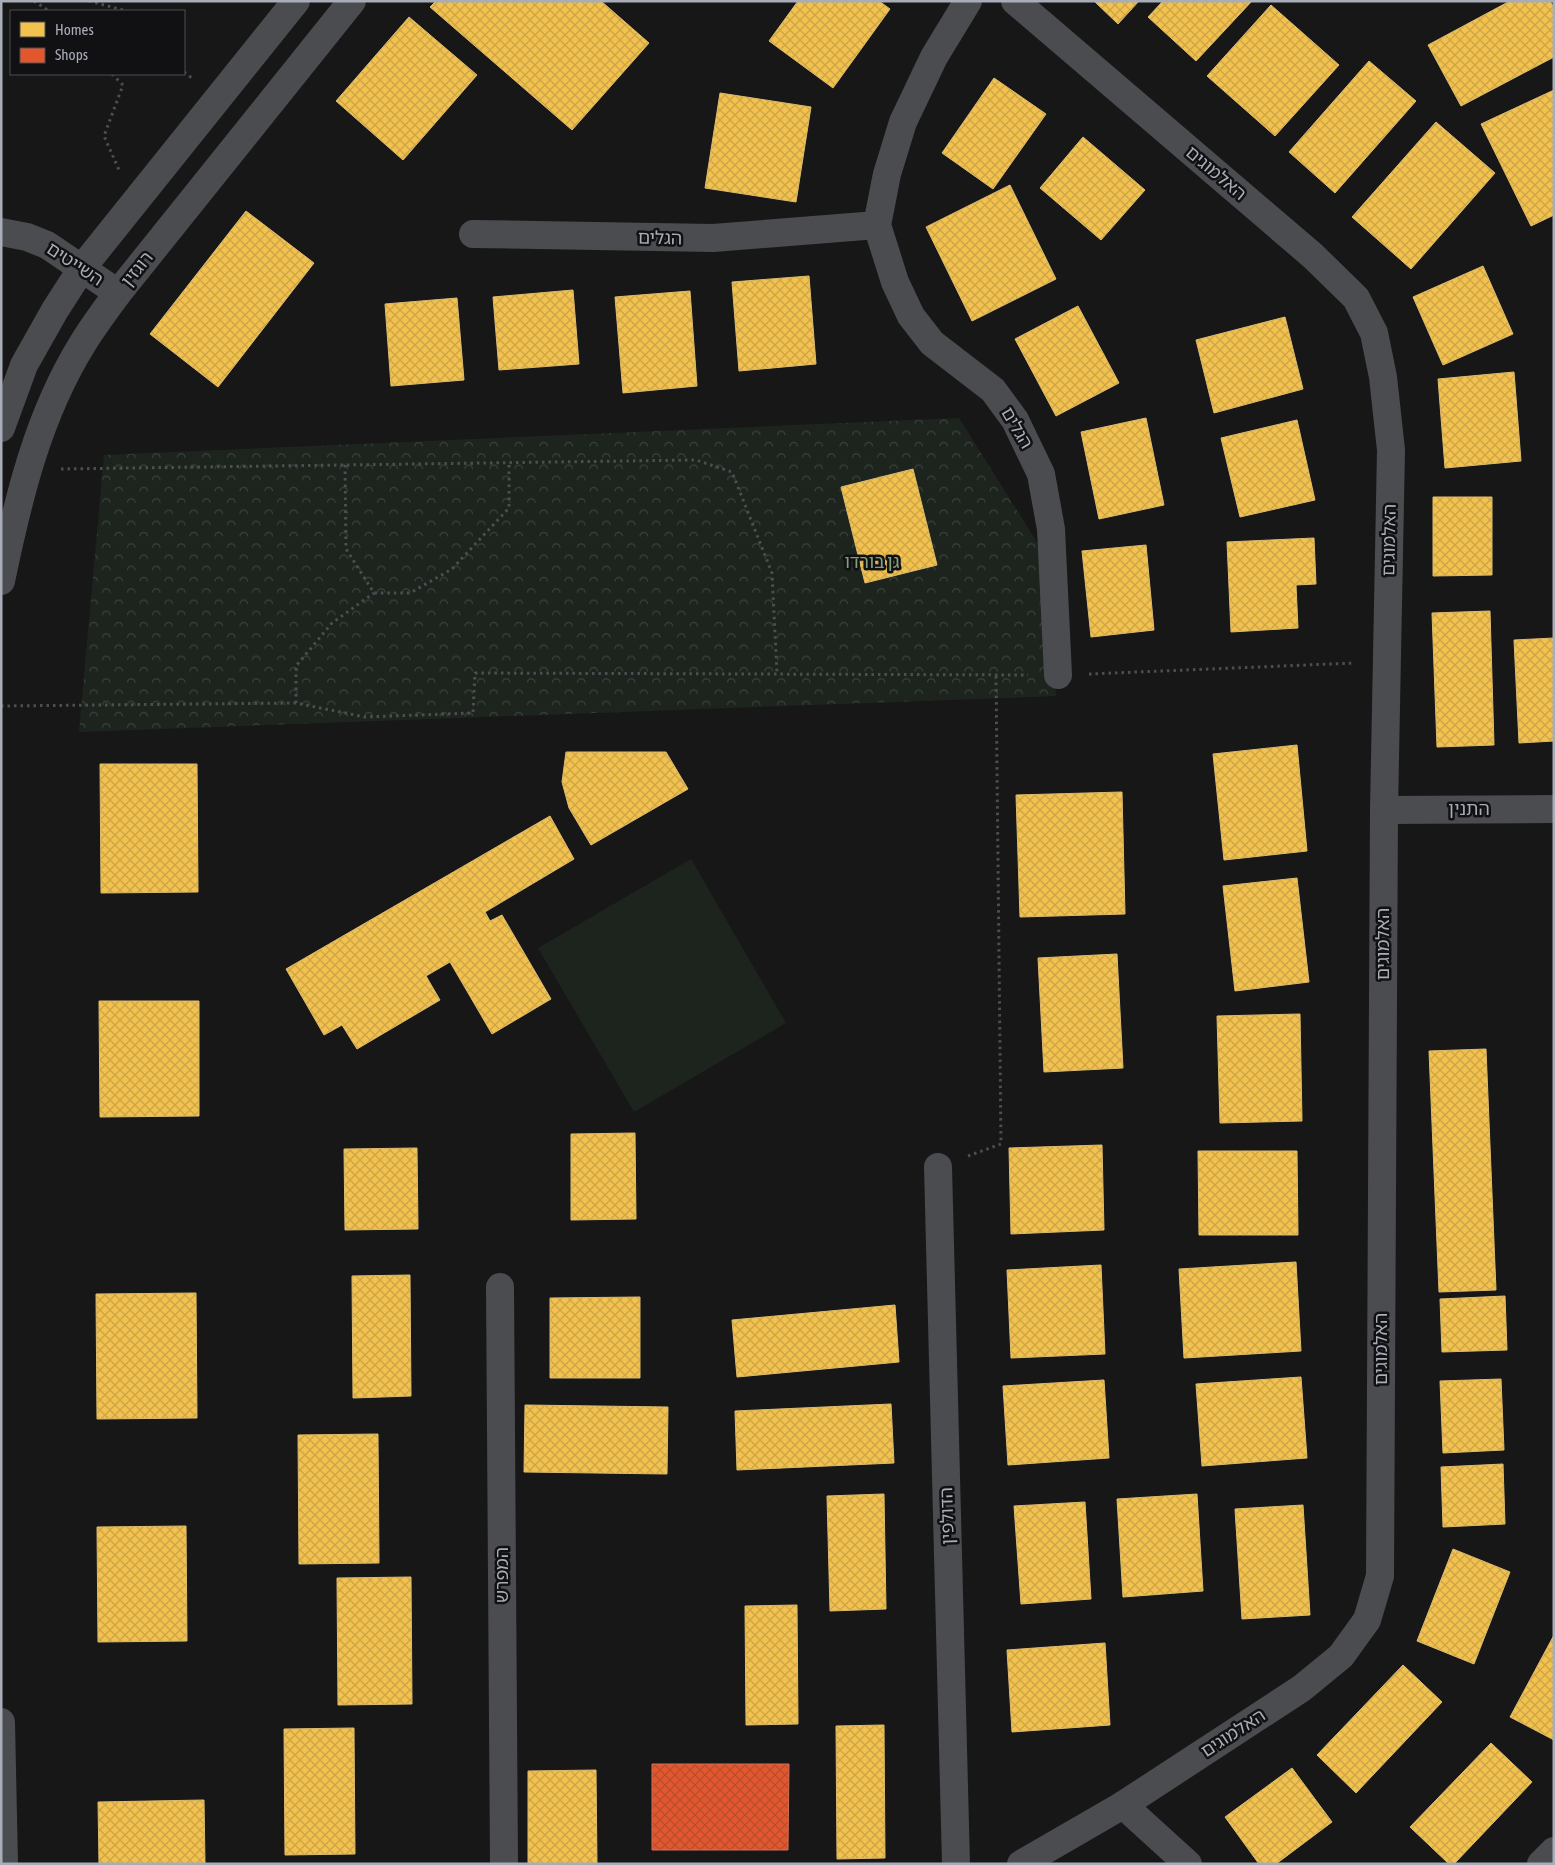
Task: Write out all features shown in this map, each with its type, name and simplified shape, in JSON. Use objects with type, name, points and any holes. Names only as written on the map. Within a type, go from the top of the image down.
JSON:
[{"type":"street","points":[[1,428],[24,364],[82,268],[296,1]]},
{"type":"street","name":"רוגזין","points":[[1,581],[15,513],[39,434],[59,387],[83,343],[118,292],[352,1]]},
{"type":"street","name":"הגלים","points":[[968,1],[934,57],[903,122],[887,174],[877,224],[895,282],[911,316],[932,343],[993,390],[1016,420],[1041,474],[1051,529],[1058,675]]},
{"type":"street","name":"האלמוגים","points":[[1015,1],[1313,256],[1356,298],[1374,333],[1383,376],[1391,450],[1384,810],[1380,1576],[1367,1620],[1341,1656],[1302,1688],[1123,1805],[1021,1864]]},
{"type":"street","name":"הגלים","points":[[472,234],[713,238],[877,224]]},
{"type":"street","name":"השייטים","points":[[1,232],[27,237],[47,244],[118,292]]},
{"type":"street","name":"התנין","points":[[1384,810],[1554,809]]},
{"type":"street","name":"הדולפין","points":[[938,1168],[956,1864]]},
{"type":"street","name":"המפרש","points":[[500,1287],[504,1864]]},
{"type":"street","points":[[1,1722],[4,1864]]},
{"type":"street","points":[[1123,1805],[1188,1864]]},
{"type":"street","points":[[1541,1864],[1554,1851]]},
{"type":"path","points":[[34,1],[48,10]]},
{"type":"path","points":[[89,1],[122,10]]},
{"type":"path","points":[[113,75],[123,85],[104,136],[133,203]]},
{"type":"path","points":[[28,470],[696,460],[732,472],[772,573],[777,673]]},
{"type":"path","points":[[296,703],[296,666],[332,623],[374,593],[410,593],[452,569],[509,508],[509,463]]},
{"type":"path","points":[[345,465],[346,549],[374,593]]},
{"type":"path","points":[[1,706],[296,703],[365,717],[473,713],[475,673],[1058,675],[1388,662]]},
{"type":"path","points":[[938,1168],[1001,1144],[996,675]]},
{"type":"green space","name":"גן בורדו","points":[[959,418],[1040,547],[1056,696],[79,732],[104,455]]},
{"type":"green space","points":[[691,859],[786,1023],[634,1112],[538,948]]},
{"type":"building: Homes","points":[[436,1],[601,1],[649,43],[572,130],[430,7]]},
{"type":"building: Homes","points":[[798,1],[879,1],[890,9],[833,88],[769,41]]},
{"type":"building: Homes","points":[[1094,1],[1139,1],[1118,24]]},
{"type":"building: Homes","points":[[1163,1],[1252,1],[1196,61],[1148,17]]},
{"type":"building: Homes","points":[[1510,1],[1550,1],[1554,8],[1554,57],[1461,106],[1428,45]]},
{"type":"building: Homes","points":[[1271,5],[1339,65],[1275,136],[1207,76]]},
{"type":"building: Homes","points":[[409,17],[477,75],[403,160],[336,101]]},
{"type":"building: Homes","points":[[1369,61],[1416,101],[1335,193],[1289,152]]},
{"type":"building: Homes","points":[[994,78],[1046,114],[993,189],[942,153]]},
{"type":"building: Homes","points":[[1554,90],[1554,215],[1531,226],[1481,124]]},
{"type":"building: Homes","points":[[720,93],[811,107],[796,202],[705,188]]},
{"type":"building: Homes","points":[[1436,122],[1495,173],[1411,269],[1352,217]]},
{"type":"building: Homes","points":[[1083,137],[1145,190],[1101,240],[1040,188]]},
{"type":"building: Homes","points":[[1010,185],[1056,279],[972,321],[926,227]]},
{"type":"building: Homes","points":[[246,211],[314,263],[218,387],[150,334]]},
{"type":"building: Homes","points":[[1483,266],[1513,334],[1443,365],[1413,297]]},
{"type":"building: Homes","points":[[809,276],[816,364],[739,371],[732,282]]},
{"type":"building: Homes","points":[[573,290],[579,364],[499,370],[493,297]]},
{"type":"building: Homes","points":[[690,291],[697,386],[623,393],[615,297]]},
{"type":"building: Homes","points":[[457,298],[464,380],[391,386],[385,304]]},
{"type":"building: Homes","points":[[1078,306],[1119,383],[1056,416],[1015,339]]},
{"type":"building: Homes","points":[[1285,317],[1303,389],[1214,413],[1196,340]]},
{"type":"building: Homes","points":[[1514,372],[1521,461],[1445,468],[1438,379]]},
{"type":"building: Homes","points":[[1146,418],[1164,505],[1099,519],[1081,432]]},
{"type":"building: Homes","points":[[1297,420],[1315,500],[1240,517],[1221,438]]},
{"type":"building: Homes","points":[[913,469],[937,565],[865,583],[841,487]]},
{"type":"building: Homes","points":[[1433,497],[1492,497],[1492,575],[1433,576]]},
{"type":"building: Homes","points":[[1314,538],[1316,584],[1296,585],[1298,628],[1231,632],[1227,542]]},
{"type":"building: Homes","points":[[1146,545],[1154,630],[1091,637],[1082,551]]},
{"type":"building: Homes","points":[[1490,611],[1494,745],[1437,747],[1432,613]]},
{"type":"building: Homes","points":[[1554,638],[1554,741],[1519,743],[1514,640]]},
{"type":"building: Homes","points":[[1297,745],[1307,851],[1224,860],[1213,754]]},
{"type":"building: Homes","points":[[566,752],[666,752],[688,789],[591,845],[569,808],[562,782]]},
{"type":"building: Homes","points":[[100,764],[197,764],[198,892],[101,893]]},
{"type":"building: Homes","points":[[1122,792],[1125,914],[1020,917],[1016,795]]},
{"type":"building: Homes","points":[[550,816],[574,859],[485,912],[490,921],[502,915],[551,999],[492,1034],[450,962],[426,976],[440,1000],[357,1049],[342,1025],[324,1035],[286,969]]},
{"type":"building: Homes","points":[[1297,878],[1309,982],[1235,991],[1223,886]]},
{"type":"building: Homes","points":[[1117,954],[1123,1068],[1044,1072],[1038,958]]},
{"type":"building: Homes","points":[[99,1001],[199,1001],[199,1116],[100,1117]]},
{"type":"building: Homes","points":[[1300,1014],[1302,1121],[1220,1123],[1217,1016]]},
{"type":"building: Homes","points":[[1486,1049],[1496,1290],[1439,1292],[1429,1051]]},
{"type":"building: Homes","points":[[635,1133],[636,1219],[571,1220],[571,1134]]},
{"type":"building: Homes","points":[[1102,1145],[1104,1230],[1011,1234],[1009,1148]]},
{"type":"building: Homes","points":[[417,1148],[418,1229],[345,1230],[344,1149]]},
{"type":"building: Homes","points":[[1198,1151],[1297,1151],[1298,1235],[1199,1235]]},
{"type":"building: Homes","points":[[1296,1262],[1301,1351],[1184,1358],[1179,1269]]},
{"type":"building: Homes","points":[[1101,1265],[1105,1354],[1011,1358],[1007,1270]]},
{"type":"building: Homes","points":[[410,1275],[411,1396],[353,1398],[352,1276]]},
{"type":"building: Homes","points":[[196,1293],[197,1418],[97,1419],[96,1294]]},
{"type":"building: Homes","points":[[1505,1296],[1507,1350],[1442,1352],[1440,1299]]},
{"type":"building: Homes","points":[[640,1297],[640,1378],[550,1378],[550,1298]]},
{"type":"building: Homes","points":[[895,1305],[899,1362],[737,1377],[732,1320]]},
{"type":"building: Homes","points":[[1301,1377],[1307,1458],[1202,1466],[1196,1384]]},
{"type":"building: Homes","points":[[1501,1379],[1504,1450],[1443,1453],[1440,1381]]},
{"type":"building: Homes","points":[[1104,1380],[1109,1458],[1008,1465],[1003,1386]]},
{"type":"building: Homes","points":[[891,1404],[894,1463],[737,1470],[735,1411]]},
{"type":"building: Homes","points":[[525,1405],[668,1407],[667,1474],[524,1472]]},
{"type":"building: Homes","points":[[378,1434],[379,1563],[299,1564],[298,1435]]},
{"type":"building: Homes","points":[[1503,1464],[1505,1524],[1443,1527],[1441,1467]]},
{"type":"building: Homes","points":[[884,1494],[886,1609],[830,1611],[827,1496]]},
{"type":"building: Homes","points":[[1197,1494],[1203,1591],[1123,1597],[1117,1499]]},
{"type":"building: Homes","points":[[1085,1502],[1091,1599],[1021,1604],[1014,1506]]},
{"type":"building: Homes","points":[[1303,1505],[1310,1615],[1242,1619],[1235,1509]]},
{"type":"building: Homes","points":[[186,1526],[187,1641],[98,1642],[97,1527]]},
{"type":"building: Homes","points":[[1453,1549],[1510,1572],[1474,1664],[1417,1641]]},
{"type":"building: Homes","points":[[411,1577],[412,1704],[338,1705],[337,1578]]},
{"type":"building: Homes","points":[[797,1605],[798,1724],[746,1725],[745,1606]]},
{"type":"building: Homes","points":[[1554,1635],[1554,1740],[1510,1717]]},
{"type":"building: Homes","points":[[1105,1643],[1110,1725],[1012,1732],[1007,1650]]},
{"type":"building: Homes","points":[[1403,1665],[1442,1702],[1356,1793],[1317,1755]]},
{"type":"building: Homes","points":[[884,1725],[885,1858],[837,1859],[836,1726]]},
{"type":"building: Homes","points":[[354,1728],[355,1854],[285,1855],[284,1729]]},
{"type":"building: Homes","points":[[1491,1743],[1532,1782],[1454,1864],[1449,1864],[1410,1827]]},
{"type":"building: Homes","points":[[1292,1768],[1332,1822],[1276,1864],[1259,1864],[1225,1817]]},
{"type":"building: Homes","points":[[596,1770],[597,1864],[528,1864],[528,1771]]},
{"type":"building: Homes","points":[[204,1800],[205,1864],[99,1864],[98,1802]]},
{"type":"building: Shops","points":[[652,1764],[789,1764],[788,1850],[652,1850]]}]
